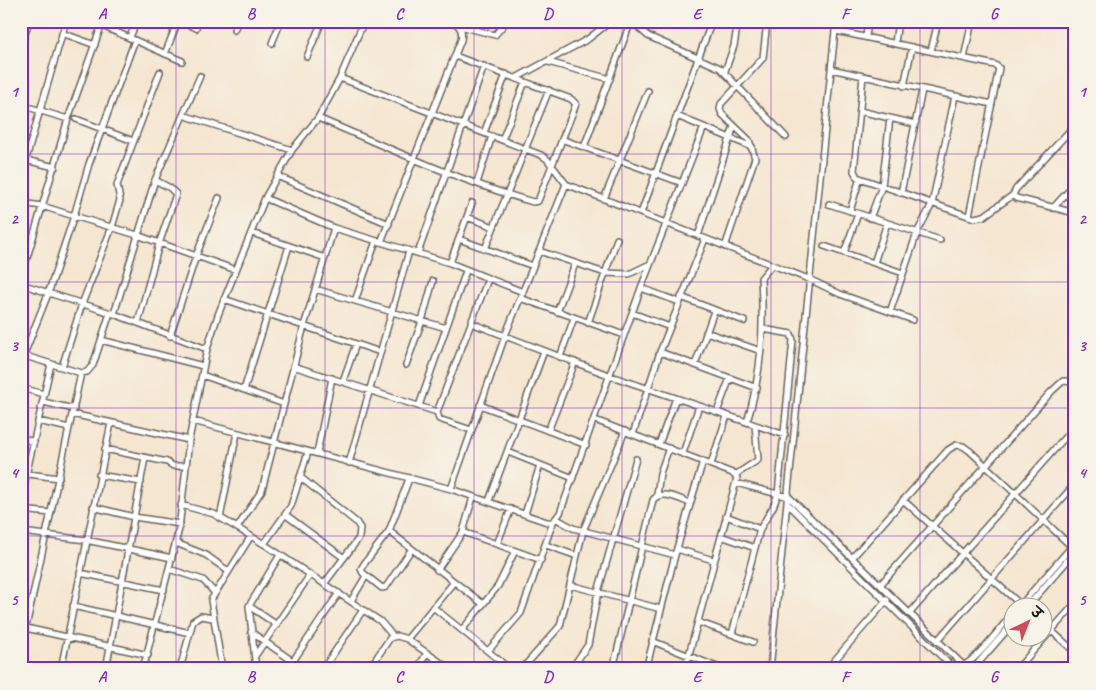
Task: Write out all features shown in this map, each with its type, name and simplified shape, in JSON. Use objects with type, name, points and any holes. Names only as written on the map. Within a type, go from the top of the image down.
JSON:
[{"type":"street","points":[[21,176],[23,160],[66,21]]},
{"type":"street","points":[[21,278],[68,119],[103,21]]},
{"type":"street","points":[[21,362],[48,294],[137,21]]},
{"type":"street","points":[[165,54],[180,21],[196,28]]},
{"type":"street","points":[[234,30],[238,21]]},
{"type":"street","points":[[272,42],[281,21]]},
{"type":"street","points":[[307,57],[322,21]]},
{"type":"street","points":[[143,669],[180,524],[189,440],[207,349],[224,299],[265,198],[292,150],[318,118],[340,78],[364,21]]},
{"type":"street","points":[[451,21],[460,26],[495,35],[507,21]]},
{"type":"street","points":[[469,28],[474,21]]},
{"type":"street","points":[[516,78],[588,39],[611,21]]},
{"type":"street","points":[[584,148],[631,21],[648,36],[724,71],[786,137]]},
{"type":"street","points":[[641,214],[712,21]]},
{"type":"street","points":[[724,71],[734,46],[738,21]]},
{"type":"street","points":[[725,247],[755,164],[749,140],[720,109],[721,104],[763,58],[767,21]]},
{"type":"street","points":[[770,669],[836,21]]},
{"type":"street","points":[[866,37],[868,21]]},
{"type":"street","points":[[895,44],[898,21]]},
{"type":"street","points":[[931,51],[938,21]]},
{"type":"street","points":[[964,58],[972,21]]},
{"type":"street","points":[[21,22],[28,22],[21,47]]},
{"type":"street","points":[[355,301],[379,242],[389,224],[433,114],[463,33],[460,26]]},
{"type":"street","points":[[107,28],[182,61]]},
{"type":"street","points":[[836,31],[995,65],[999,68],[969,216]]},
{"type":"street","points":[[62,33],[95,45]]},
{"type":"street","points":[[904,86],[912,47]]},
{"type":"street","points":[[318,118],[415,160],[507,194],[534,202],[538,201],[564,140],[576,104],[571,98],[454,56]]},
{"type":"street","points":[[547,62],[610,80]]},
{"type":"street","points":[[418,253],[484,66]]},
{"type":"street","points":[[831,69],[992,104]]},
{"type":"street","points":[[62,367],[82,304],[112,227],[120,200],[117,185],[160,72]]},
{"type":"street","points":[[484,133],[506,74]]},
{"type":"street","points":[[23,356],[81,372],[90,370],[112,314],[155,180],[200,76]]},
{"type":"street","points":[[863,76],[855,176],[969,216],[984,216],[1013,194],[1075,126]]},
{"type":"street","points":[[340,78],[526,148],[547,159],[566,184],[811,280],[840,294],[913,320]]},
{"type":"street","points":[[502,140],[525,82]]},
{"type":"street","points":[[485,249],[549,90]]},
{"type":"street","points":[[900,193],[922,90]]},
{"type":"street","points":[[604,199],[648,91]]},
{"type":"street","points":[[890,312],[917,233],[932,204],[955,96]]},
{"type":"street","points":[[21,105],[68,119]]},
{"type":"street","points":[[860,111],[915,124]]},
{"type":"street","points":[[183,115],[292,150]]},
{"type":"street","points":[[677,116],[752,147]]},
{"type":"street","points":[[870,218],[882,186],[890,118]]},
{"type":"street","points":[[76,119],[133,142]]},
{"type":"street","points":[[698,236],[734,126]]},
{"type":"street","points":[[488,652],[521,613],[555,520],[586,445],[650,264],[704,127]]},
{"type":"street","points":[[476,183],[492,136]]},
{"type":"street","points":[[564,140],[682,183]]},
{"type":"street","points":[[23,160],[55,167]]},
{"type":"street","points":[[277,176],[389,224]]},
{"type":"street","points":[[850,211],[860,178]]},
{"type":"street","points":[[138,323],[159,244],[176,194],[170,188],[155,180]]},
{"type":"street","points":[[451,489],[505,336],[566,184]]},
{"type":"street","points":[[1053,208],[1075,184]]},
{"type":"street","points":[[1013,194],[1016,198],[1075,213]]},
{"type":"street","points":[[170,336],[196,256],[219,198]]},
{"type":"street","points":[[265,198],[334,228],[450,263],[466,271],[523,292]]},
{"type":"street","points":[[21,203],[42,206],[112,227],[236,270]]},
{"type":"street","points":[[450,263],[472,203]]},
{"type":"street","points":[[829,204],[940,240]]},
{"type":"street","points":[[844,253],[858,214]]},
{"type":"street","points":[[467,217],[494,227]]},
{"type":"street","points":[[874,263],[887,223]]},
{"type":"street","points":[[237,528],[262,490],[293,366],[334,228]]},
{"type":"street","points":[[252,233],[325,258]]},
{"type":"street","points":[[588,323],[617,239]]},
{"type":"street","points":[[633,434],[660,352],[705,239]]},
{"type":"street","points":[[459,240],[533,266]]},
{"type":"street","points":[[244,390],[289,246]]},
{"type":"street","points":[[824,246],[903,273]]},
{"type":"street","points":[[349,463],[368,390],[409,251]]},
{"type":"street","points":[[539,252],[605,273],[628,274],[650,264]]},
{"type":"street","points":[[557,312],[575,264]]},
{"type":"street","points":[[747,422],[757,388],[761,351],[763,329],[761,278],[772,265]]},
{"type":"street","points":[[420,406],[466,271]]},
{"type":"street","points":[[471,430],[439,419],[437,412],[488,279]]},
{"type":"street","points":[[406,365],[422,321],[433,280]]},
{"type":"street","points":[[21,284],[138,323],[207,349]]},
{"type":"street","points":[[641,288],[744,321]]},
{"type":"street","points":[[315,289],[446,328]]},
{"type":"street","points":[[520,298],[624,335]]},
{"type":"street","points":[[224,299],[380,352]]},
{"type":"street","points":[[694,365],[714,310]]},
{"type":"street","points":[[632,313],[670,327]]},
{"type":"street","points":[[560,357],[574,318]]},
{"type":"street","points":[[471,323],[611,376],[785,435]]},
{"type":"street","points":[[732,634],[760,529],[778,494],[785,435],[793,340],[791,334],[786,332],[763,329]]},
{"type":"street","points":[[706,332],[761,351]]},
{"type":"street","points":[[101,340],[204,366]]},
{"type":"street","points":[[343,381],[356,344]]},
{"type":"street","points":[[489,501],[544,351]]},
{"type":"street","points":[[660,352],[757,388]]},
{"type":"street","points":[[548,431],[574,362]]},
{"type":"street","points":[[21,498],[24,473],[34,442],[51,364]]},
{"type":"street","points":[[293,366],[437,412]]},
{"type":"street","points":[[21,650],[81,372]]},
{"type":"street","points":[[202,376],[284,404]]},
{"type":"street","points":[[317,454],[332,378]]},
{"type":"street","points":[[717,412],[730,378]]},
{"type":"street","points":[[880,585],[1059,384],[1067,380],[1075,382]]},
{"type":"street","points":[[21,388],[44,394]]},
{"type":"street","points":[[659,444],[676,398]]},
{"type":"street","points":[[43,402],[111,423],[189,440]]},
{"type":"street","points":[[480,405],[586,445]]},
{"type":"street","points":[[684,453],[700,406]]},
{"type":"street","points":[[711,464],[727,416]]},
{"type":"street","points":[[595,420],[684,453],[735,475]]},
{"type":"street","points":[[38,421],[69,428]]},
{"type":"street","points":[[193,421],[451,489],[547,522],[555,520],[567,526],[613,540],[675,555]]},
{"type":"street","points":[[61,669],[111,423]]},
{"type":"street","points":[[735,475],[758,460],[755,425]]},
{"type":"street","points":[[909,614],[1075,426]]},
{"type":"street","points":[[522,669],[560,626],[583,531],[625,432]]},
{"type":"street","points":[[220,518],[237,433]]},
{"type":"street","points":[[21,438],[34,442]]},
{"type":"street","points":[[852,558],[952,446],[963,446],[1074,548]]},
{"type":"street","points":[[612,669],[653,500],[657,495],[660,473],[669,448]]},
{"type":"street","points":[[105,449],[167,462],[174,466],[186,466]]},
{"type":"street","points":[[264,544],[286,515],[308,452]]},
{"type":"street","points":[[508,452],[573,478]]},
{"type":"street","points":[[106,669],[145,458]]},
{"type":"street","points":[[571,669],[588,645],[598,592],[636,459]]},
{"type":"street","points":[[646,669],[675,555],[703,461]]},
{"type":"street","points":[[525,514],[540,465]]},
{"type":"street","points":[[24,473],[59,478]]},
{"type":"street","points":[[99,475],[140,482]]},
{"type":"street","points":[[684,669],[736,482],[735,475]]},
{"type":"street","points":[[300,477],[356,522],[360,528],[359,538],[324,584]]},
{"type":"street","points":[[409,479],[389,531],[362,569],[366,576],[382,588],[386,587],[411,550]]},
{"type":"street","points":[[736,482],[788,496],[960,663],[966,666],[1004,623]]},
{"type":"street","points":[[937,641],[1075,484]]},
{"type":"street","points":[[657,495],[662,494],[690,503]]},
{"type":"street","points":[[437,570],[463,532],[473,497]]},
{"type":"street","points":[[903,500],[1011,598]]},
{"type":"street","points":[[788,504],[887,600],[954,669]]},
{"type":"street","points":[[182,505],[207,512],[251,536],[386,626],[393,636],[407,639],[450,669]]},
{"type":"street","points":[[93,507],[134,517],[180,524]]},
{"type":"street","points":[[497,544],[511,509]]},
{"type":"street","points":[[21,510],[51,513]]},
{"type":"street","points":[[286,515],[344,558]]},
{"type":"street","points":[[726,516],[760,529]]},
{"type":"street","points":[[389,531],[411,550],[483,604]]},
{"type":"street","points":[[21,532],[86,540],[172,558]]},
{"type":"street","points":[[463,532],[541,560]]},
{"type":"street","points":[[222,669],[212,618],[211,600],[214,592],[251,536]]},
{"type":"street","points":[[721,536],[755,548]]},
{"type":"street","points":[[176,543],[206,555],[228,571]]},
{"type":"street","points":[[546,545],[577,556]]},
{"type":"street","points":[[1027,598],[1074,548]]},
{"type":"street","points":[[1034,598],[1074,548]]},
{"type":"street","points":[[677,549],[713,560]]},
{"type":"street","points":[[462,630],[498,586],[515,551]]},
{"type":"street","points":[[256,669],[249,606],[280,555]]},
{"type":"street","points":[[170,569],[203,580],[214,592]]},
{"type":"street","points":[[80,573],[164,590]]},
{"type":"street","points":[[254,657],[310,575]]},
{"type":"street","points":[[350,601],[366,576]]},
{"type":"street","points":[[407,639],[454,582]]},
{"type":"street","points":[[570,585],[661,609]]},
{"type":"street","points":[[293,661],[339,593]]},
{"type":"street","points":[[827,669],[887,600]]},
{"type":"street","points":[[1054,628],[1075,604]]},
{"type":"street","points":[[73,606],[190,633]]},
{"type":"street","points":[[249,606],[277,625]]},
{"type":"street","points":[[434,607],[510,669]]},
{"type":"street","points":[[323,669],[363,610]]},
{"type":"street","points":[[21,611],[30,612]]},
{"type":"street","points":[[180,669],[196,617],[212,618]]},
{"type":"street","points":[[698,622],[753,642]]},
{"type":"street","points":[[26,628],[148,655]]},
{"type":"street","points":[[251,632],[304,669]]},
{"type":"street","points":[[972,669],[1004,633]]},
{"type":"street","points":[[1054,634],[1075,652]]},
{"type":"street","points":[[369,669],[393,636]]},
{"type":"street","points":[[652,641],[722,669]]},
{"type":"street","points":[[1017,669],[1036,648]]},
{"type":"street","points":[[417,669],[427,653]]},
{"type":"street","points":[[1068,669],[1075,661]]},
{"type":"street","points":[[705,669],[706,662]]},
{"type":"street","points":[[21,666],[47,669]]}]
